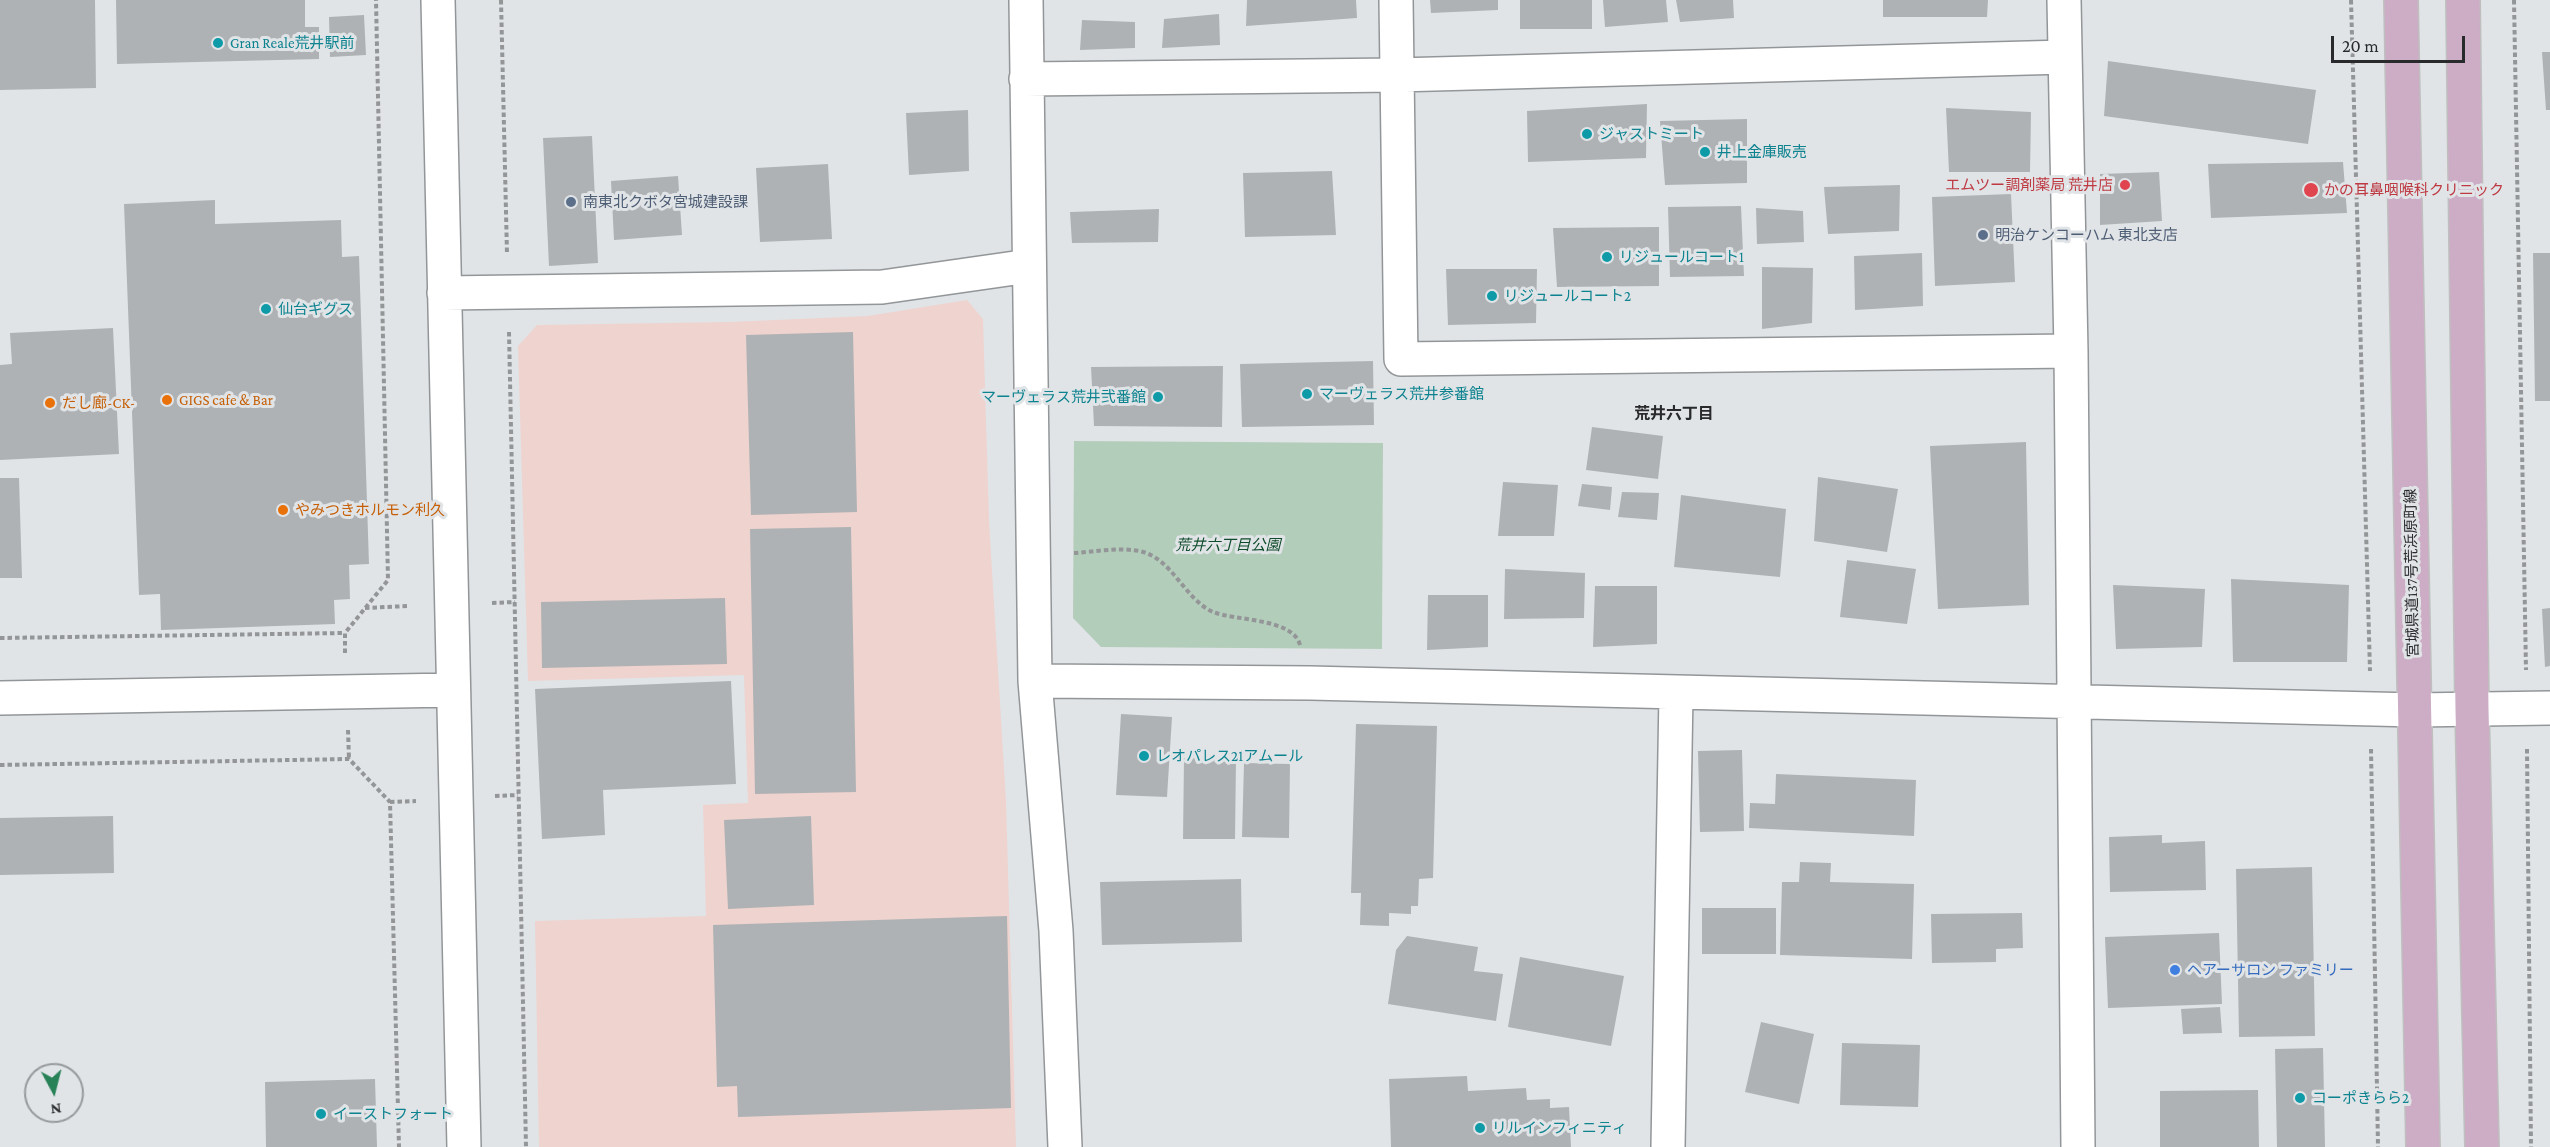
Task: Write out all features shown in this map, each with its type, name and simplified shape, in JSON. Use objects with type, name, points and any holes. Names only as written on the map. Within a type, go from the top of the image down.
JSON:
[{"type":"main road","name":"宮城県道137号荒浜原町線","points":[[2401,0],[2423,1147]]},
{"type":"main road","points":[[2463,0],[2472,709],[2482,1147]]},
{"type":"street","points":[[438,0],[464,1147]]},
{"type":"street","points":[[1026,0],[1035,681],[1056,931],[1065,1147]]},
{"type":"street","points":[[1396,0],[1401,359],[2070,351]]},
{"type":"street","points":[[2064,0],[2078,1147]]},
{"type":"street","points":[[1026,79],[1397,75],[2065,57]]},
{"type":"street","points":[[444,293],[882,287],[1029,266]]},
{"type":"street","points":[[1035,681],[1310,683],[1676,694],[2415,710],[2550,708]]},
{"type":"street","points":[[0,698],[452,690]]},
{"type":"street","points":[[1668,1147],[1676,694]]},
{"type":"path","points":[[345,662],[345,633],[388,580],[376,0]]},
{"type":"path","points":[[501,0],[507,255]]},
{"type":"path","points":[[2351,0],[2370,672]]},
{"type":"path","points":[[2514,0],[2526,671]]},
{"type":"path","points":[[509,324],[526,1147]]},
{"type":"path","points":[[1033,555],[1140,551],[1167,568],[1210,610],[1224,616],[1289,629],[1298,640],[1310,683]]},
{"type":"path","points":[[483,604],[515,602]]},
{"type":"path","points":[[365,608],[408,606]]},
{"type":"path","points":[[0,638],[345,633]]},
{"type":"path","points":[[348,725],[349,759],[390,802],[399,1147]]},
{"type":"path","points":[[2527,737],[2531,1147]]},
{"type":"path","points":[[2370,748],[2378,1147]]},
{"type":"path","points":[[0,765],[349,759]]},
{"type":"path","points":[[488,796],[518,795]]},
{"type":"path","points":[[390,802],[426,801]]},
{"type":"shaded area","points":[[967,300],[983,319],[989,521],[1006,802],[1016,1147],[539,1147],[535,921],[706,916],[703,805],[748,803],[744,675],[528,681],[518,346],[537,325],[729,322],[868,316]]},
{"type":"green space","name":"荒井六丁目公園","points":[[1074,441],[1383,443],[1382,649],[1101,647],[1073,618]]},
{"type":"building","points":[[0,0],[95,0],[96,88],[0,90]]},
{"type":"building","name":"Gran Reale荒井駅前","points":[[116,0],[305,0],[305,27],[319,27],[319,59],[117,64]]},
{"type":"building","points":[[1247,0],[1356,0],[1357,18],[1246,26]]},
{"type":"building","points":[[1430,0],[1498,0],[1498,10],[1431,13]]},
{"type":"building","points":[[1520,0],[1592,0],[1592,29],[1520,29]]},
{"type":"building","points":[[1603,0],[1666,0],[1668,22],[1605,27]]},
{"type":"building","points":[[1676,0],[1733,0],[1734,18],[1680,22]]},
{"type":"building","points":[[1883,0],[1988,0],[1987,17],[1883,17]]},
{"type":"building","points":[[1219,14],[1220,45],[1162,48],[1164,19]]},
{"type":"building","points":[[364,15],[366,55],[330,57],[329,17]]},
{"type":"building","points":[[1082,20],[1135,22],[1135,48],[1080,50]]},
{"type":"building","points":[[2542,52],[2550,52],[2550,110],[2546,110]]},
{"type":"building","points":[[2108,61],[2316,90],[2308,144],[2104,116]]},
{"type":"building","name":"ジャストミート","points":[[1647,104],[1646,158],[1528,162],[1527,111]]},
{"type":"building","points":[[1946,108],[2031,112],[2030,172],[1949,172]]},
{"type":"building","points":[[968,110],[969,171],[909,175],[906,113]]},
{"type":"building","name":"井上金庫販売","points":[[1747,119],[1747,183],[1665,185],[1660,121]]},
{"type":"building","points":[[592,136],[598,263],[549,266],[543,138]]},
{"type":"building","name":"かの耳鼻咽喉科クリニック","points":[[2343,162],[2347,213],[2211,218],[2208,164]]},
{"type":"building","points":[[828,164],[832,239],[760,242],[756,168]]},
{"type":"building","points":[[1332,171],[1336,235],[1245,237],[1243,173]]},
{"type":"building","points":[[2159,172],[2162,221],[2100,225],[2100,174]]},
{"type":"building","points":[[678,176],[682,235],[614,240],[611,181]]},
{"type":"building","points":[[1900,185],[1899,231],[1828,234],[1824,187]]},
{"type":"building","points":[[2011,194],[2015,282],[1935,286],[1932,197]]},
{"type":"building","name":"仙台ギグス","points":[[215,200],[215,224],[341,220],[342,257],[359,256],[369,564],[349,565],[350,599],[334,600],[335,624],[161,630],[160,594],[139,595],[124,204]]},
{"type":"building","points":[[1741,206],[1744,276],[1670,277],[1668,207]]},
{"type":"building","points":[[1756,208],[1803,211],[1804,242],[1757,244]]},
{"type":"building","points":[[1159,209],[1158,242],[1072,243],[1070,212]]},
{"type":"building","name":"リジュールコート1","points":[[1659,227],[1659,286],[1557,287],[1553,228]]},
{"type":"building","points":[[1922,253],[1923,306],[1855,310],[1854,256]]},
{"type":"building","points":[[2533,253],[2550,253],[2550,401],[2535,401]]},
{"type":"building","points":[[1762,267],[1813,268],[1812,323],[1762,329]]},
{"type":"building","name":"リジュールコート2","points":[[1446,269],[1537,269],[1536,323],[1448,325]]},
{"type":"building","points":[[113,328],[119,454],[0,460],[0,365],[12,364],[10,333]]},
{"type":"building","points":[[853,332],[857,512],[751,515],[746,335]]},
{"type":"building","name":"マーヴェラス荒井参番館","points":[[1373,361],[1374,425],[1242,427],[1240,364]]},
{"type":"building","name":"マーヴェラス荒井弐番館","points":[[1223,366],[1222,427],[1094,426],[1091,367]]},
{"type":"building","points":[[1592,427],[1663,436],[1658,479],[1586,470]]},
{"type":"building","points":[[2026,442],[2029,605],[1938,609],[1930,446]]},
{"type":"building","points":[[1818,477],[1898,489],[1887,552],[1814,541]]},
{"type":"building","points":[[0,478],[19,478],[22,578],[0,578]]},
{"type":"building","points":[[1503,482],[1558,485],[1554,536],[1498,536]]},
{"type":"building","points":[[1582,484],[1612,487],[1610,510],[1578,506]]},
{"type":"building","points":[[1622,492],[1659,493],[1657,520],[1618,517]]},
{"type":"building","points":[[1681,495],[1786,509],[1780,577],[1674,567]]},
{"type":"building","points":[[851,527],[856,792],[755,794],[750,529]]},
{"type":"building","points":[[1847,560],[1916,569],[1907,624],[1840,617]]},
{"type":"building","points":[[1505,569],[1585,573],[1584,618],[1504,619]]},
{"type":"building","points":[[2231,579],[2349,585],[2347,662],[2233,662]]},
{"type":"building","points":[[2113,585],[2205,589],[2202,647],[2116,649]]},
{"type":"building","points":[[1595,586],[1657,586],[1657,644],[1593,647]]},
{"type":"building","points":[[1428,595],[1488,595],[1488,647],[1427,650]]},
{"type":"building","points":[[725,598],[727,664],[542,668],[541,602]]},
{"type":"building","points":[[2550,608],[2550,666],[2545,667],[2542,609]]},
{"type":"building","points":[[731,681],[736,784],[603,790],[605,835],[542,839],[535,689]]},
{"type":"building","name":"レオパレス21アムール","points":[[1121,714],[1172,717],[1167,797],[1116,795]]},
{"type":"building","points":[[1356,724],[1437,726],[1433,878],[1419,879],[1418,906],[1411,906],[1411,914],[1389,913],[1389,926],[1360,925],[1361,893],[1351,893]]},
{"type":"building","points":[[1742,750],[1744,831],[1700,832],[1698,751]]},
{"type":"building","points":[[1184,758],[1236,759],[1235,839],[1183,839]]},
{"type":"building","points":[[1244,763],[1290,764],[1289,838],[1242,837]]},
{"type":"building","points":[[1776,774],[1916,780],[1914,836],[1749,828],[1750,803],[1775,804]]},
{"type":"building","points":[[113,816],[114,873],[0,875],[0,818]]},
{"type":"building","points":[[811,816],[814,905],[728,909],[724,820]]},
{"type":"building","points":[[2162,835],[2162,843],[2205,841],[2206,890],[2110,892],[2109,837]]},
{"type":"building","points":[[1800,862],[1831,863],[1830,882],[1914,884],[1912,959],[1780,955],[1782,882],[1799,882]]},
{"type":"building","points":[[2312,867],[2315,1036],[2239,1037],[2236,869]]},
{"type":"building","points":[[1241,879],[1242,942],[1102,945],[1100,882]]},
{"type":"building","points":[[1702,908],[1776,908],[1776,954],[1702,954]]},
{"type":"building","points":[[2022,913],[2023,948],[1996,949],[1996,962],[1932,963],[1931,914]]},
{"type":"building","points":[[1007,916],[1011,1108],[738,1117],[737,1086],[717,1087],[713,925]]},
{"type":"building","points":[[2219,933],[2222,1004],[2108,1008],[2105,937]]},
{"type":"building","points":[[1407,936],[1478,947],[1474,971],[1503,974],[1496,1021],[1388,1004],[1396,950]]},
{"type":"building","points":[[1520,957],[1624,976],[1611,1046],[1508,1027]]},
{"type":"building","points":[[2220,1007],[2222,1033],[2183,1034],[2181,1009]]},
{"type":"building","points":[[1761,1022],[1814,1034],[1799,1104],[1745,1092]]},
{"type":"building","points":[[1842,1043],[1920,1045],[1918,1107],[1840,1105]]},
{"type":"building","name":"コーポきらら2","points":[[2323,1048],[2325,1147],[2277,1147],[2275,1049]]},
{"type":"building","name":"リルインフィニティ","points":[[1467,1076],[1468,1091],[1526,1088],[1527,1100],[1550,1099],[1550,1108],[1569,1107],[1571,1147],[1391,1147],[1389,1079]]},
{"type":"building","name":"イーストフォート","points":[[375,1079],[377,1147],[266,1147],[265,1082]]},
{"type":"building","points":[[2258,1090],[2259,1147],[2160,1147],[2160,1091]]},
{"type":"place","name":"Gran Reale荒井駅前","points":[[218,43]]},
{"type":"place","name":"ジャストミート","points":[[1587,134]]},
{"type":"place","name":"井上金庫販売","points":[[1705,152]]},
{"type":"place","name":"エムツー調剤薬局 荒井店","points":[[2125,185]]},
{"type":"place","name":"かの耳鼻咽喉科クリニック","points":[[2311,190]]},
{"type":"place","name":"南東北クボタ宮城建設課","points":[[571,202]]},
{"type":"place","name":"明治ケンコーハム 東北支店","points":[[1983,235]]},
{"type":"place","name":"リジュールコート1","points":[[1607,257]]},
{"type":"place","name":"リジュールコート2","points":[[1492,296]]},
{"type":"place","name":"仙台ギグス","points":[[266,309]]},
{"type":"place","name":"マーヴェラス荒井参番館","points":[[1307,394]]},
{"type":"place","name":"マーヴェラス荒井弐番館","points":[[1158,397]]},
{"type":"place","name":"GIGS cafe & Bar","points":[[167,400]]},
{"type":"place","name":"だし廊-CK-","points":[[50,403]]},
{"type":"place","name":"やみつきホルモン利久","points":[[283,510]]},
{"type":"place","name":"レオパレス21アムール","points":[[1144,756]]},
{"type":"place","name":"ヘアーサロン ファミリー","points":[[2175,970]]},
{"type":"place","name":"コーポきらら2","points":[[2300,1098]]},
{"type":"place","name":"イーストフォート","points":[[321,1114]]},
{"type":"place","name":"リルインフィニティ","points":[[1480,1128]]},
{"type":"district","name":"荒井六丁目","points":[[1674,414]]}]
